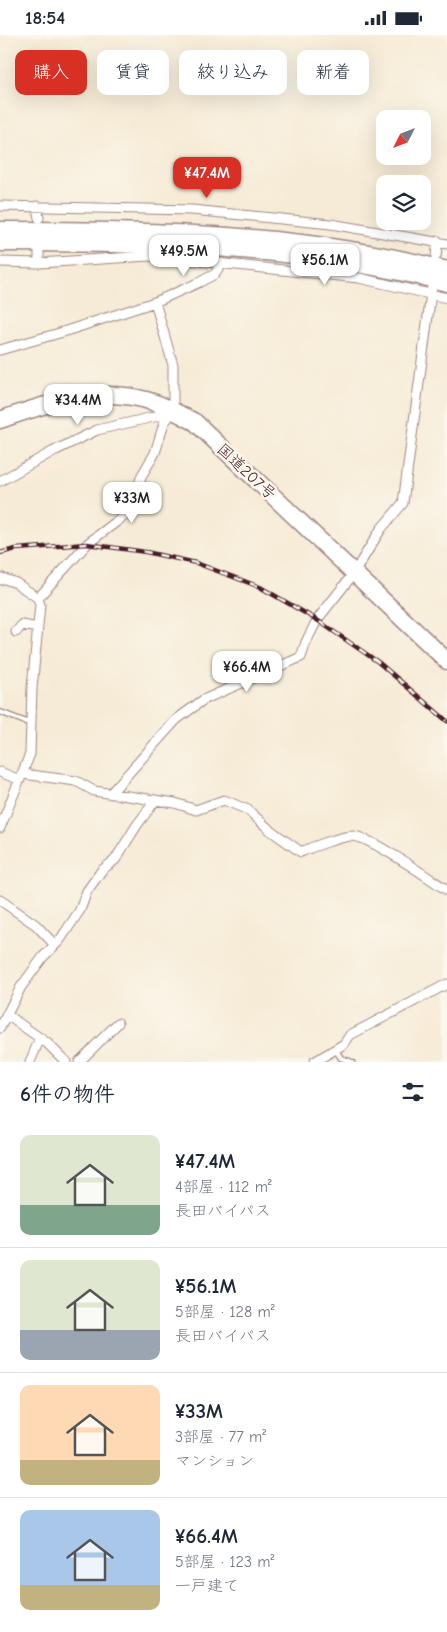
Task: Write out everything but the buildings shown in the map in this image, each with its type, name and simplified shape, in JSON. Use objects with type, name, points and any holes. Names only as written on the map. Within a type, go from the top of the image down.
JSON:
[{"type":"highway","points":[[0,230],[153,232],[208,235],[354,251],[447,270]]},
{"type":"highway","points":[[0,243],[154,245],[271,251],[355,264],[437,288]]},
{"type":"highway","name":"国道207号","points":[[0,420],[42,405],[87,395],[143,399],[195,422],[447,661]]},
{"type":"street","points":[[0,206],[192,210],[331,224],[443,243],[436,255]]},
{"type":"street","points":[[37,206],[39,217]]},
{"type":"street","points":[[39,252],[39,263]]},
{"type":"street","points":[[0,262],[39,263],[149,256],[437,288],[447,298]]},
{"type":"street","points":[[0,350],[64,332],[155,302],[200,283],[215,274],[222,263]]},
{"type":"street","points":[[110,794],[176,720],[203,700],[301,657],[317,620],[354,573],[381,529],[404,503],[437,288]]},
{"type":"street","points":[[38,597],[87,544],[124,516],[132,505],[142,475],[155,453],[164,423],[173,411],[174,365],[155,302]]},
{"type":"street","points":[[0,481],[52,452],[97,431],[173,411]]},
{"type":"street","points":[[0,580],[2,578],[16,583],[38,597],[40,605],[32,688],[30,753],[0,828]]},
{"type":"street","points":[[16,632],[22,625],[38,628]]},
{"type":"street","points":[[0,772],[22,777],[76,781],[94,791],[175,803],[196,809],[224,800],[248,810],[270,830],[301,852],[316,845],[354,836],[380,848],[447,890]]},
{"type":"street","points":[[0,1028],[21,987],[43,957],[60,940],[80,910],[87,891],[102,870],[114,859],[156,801]]},
{"type":"street","points":[[0,900],[36,925],[55,945]]},
{"type":"street","points":[[314,1062],[344,1044],[350,1035],[447,984]]},
{"type":"street","points":[[7,1015],[40,1037],[66,1062]]},
{"type":"street","points":[[79,1062],[118,1023]]},
{"type":"street","points":[[30,1062],[40,1037]]},
{"type":"lane","points":[[0,713],[31,724]]},
{"type":"lane","points":[[335,1049],[341,1058],[352,1062]]},
{"type":"railway","points":[[0,553],[16,549],[87,544],[146,552],[196,563],[260,587],[317,620],[378,662],[447,721]]}]
